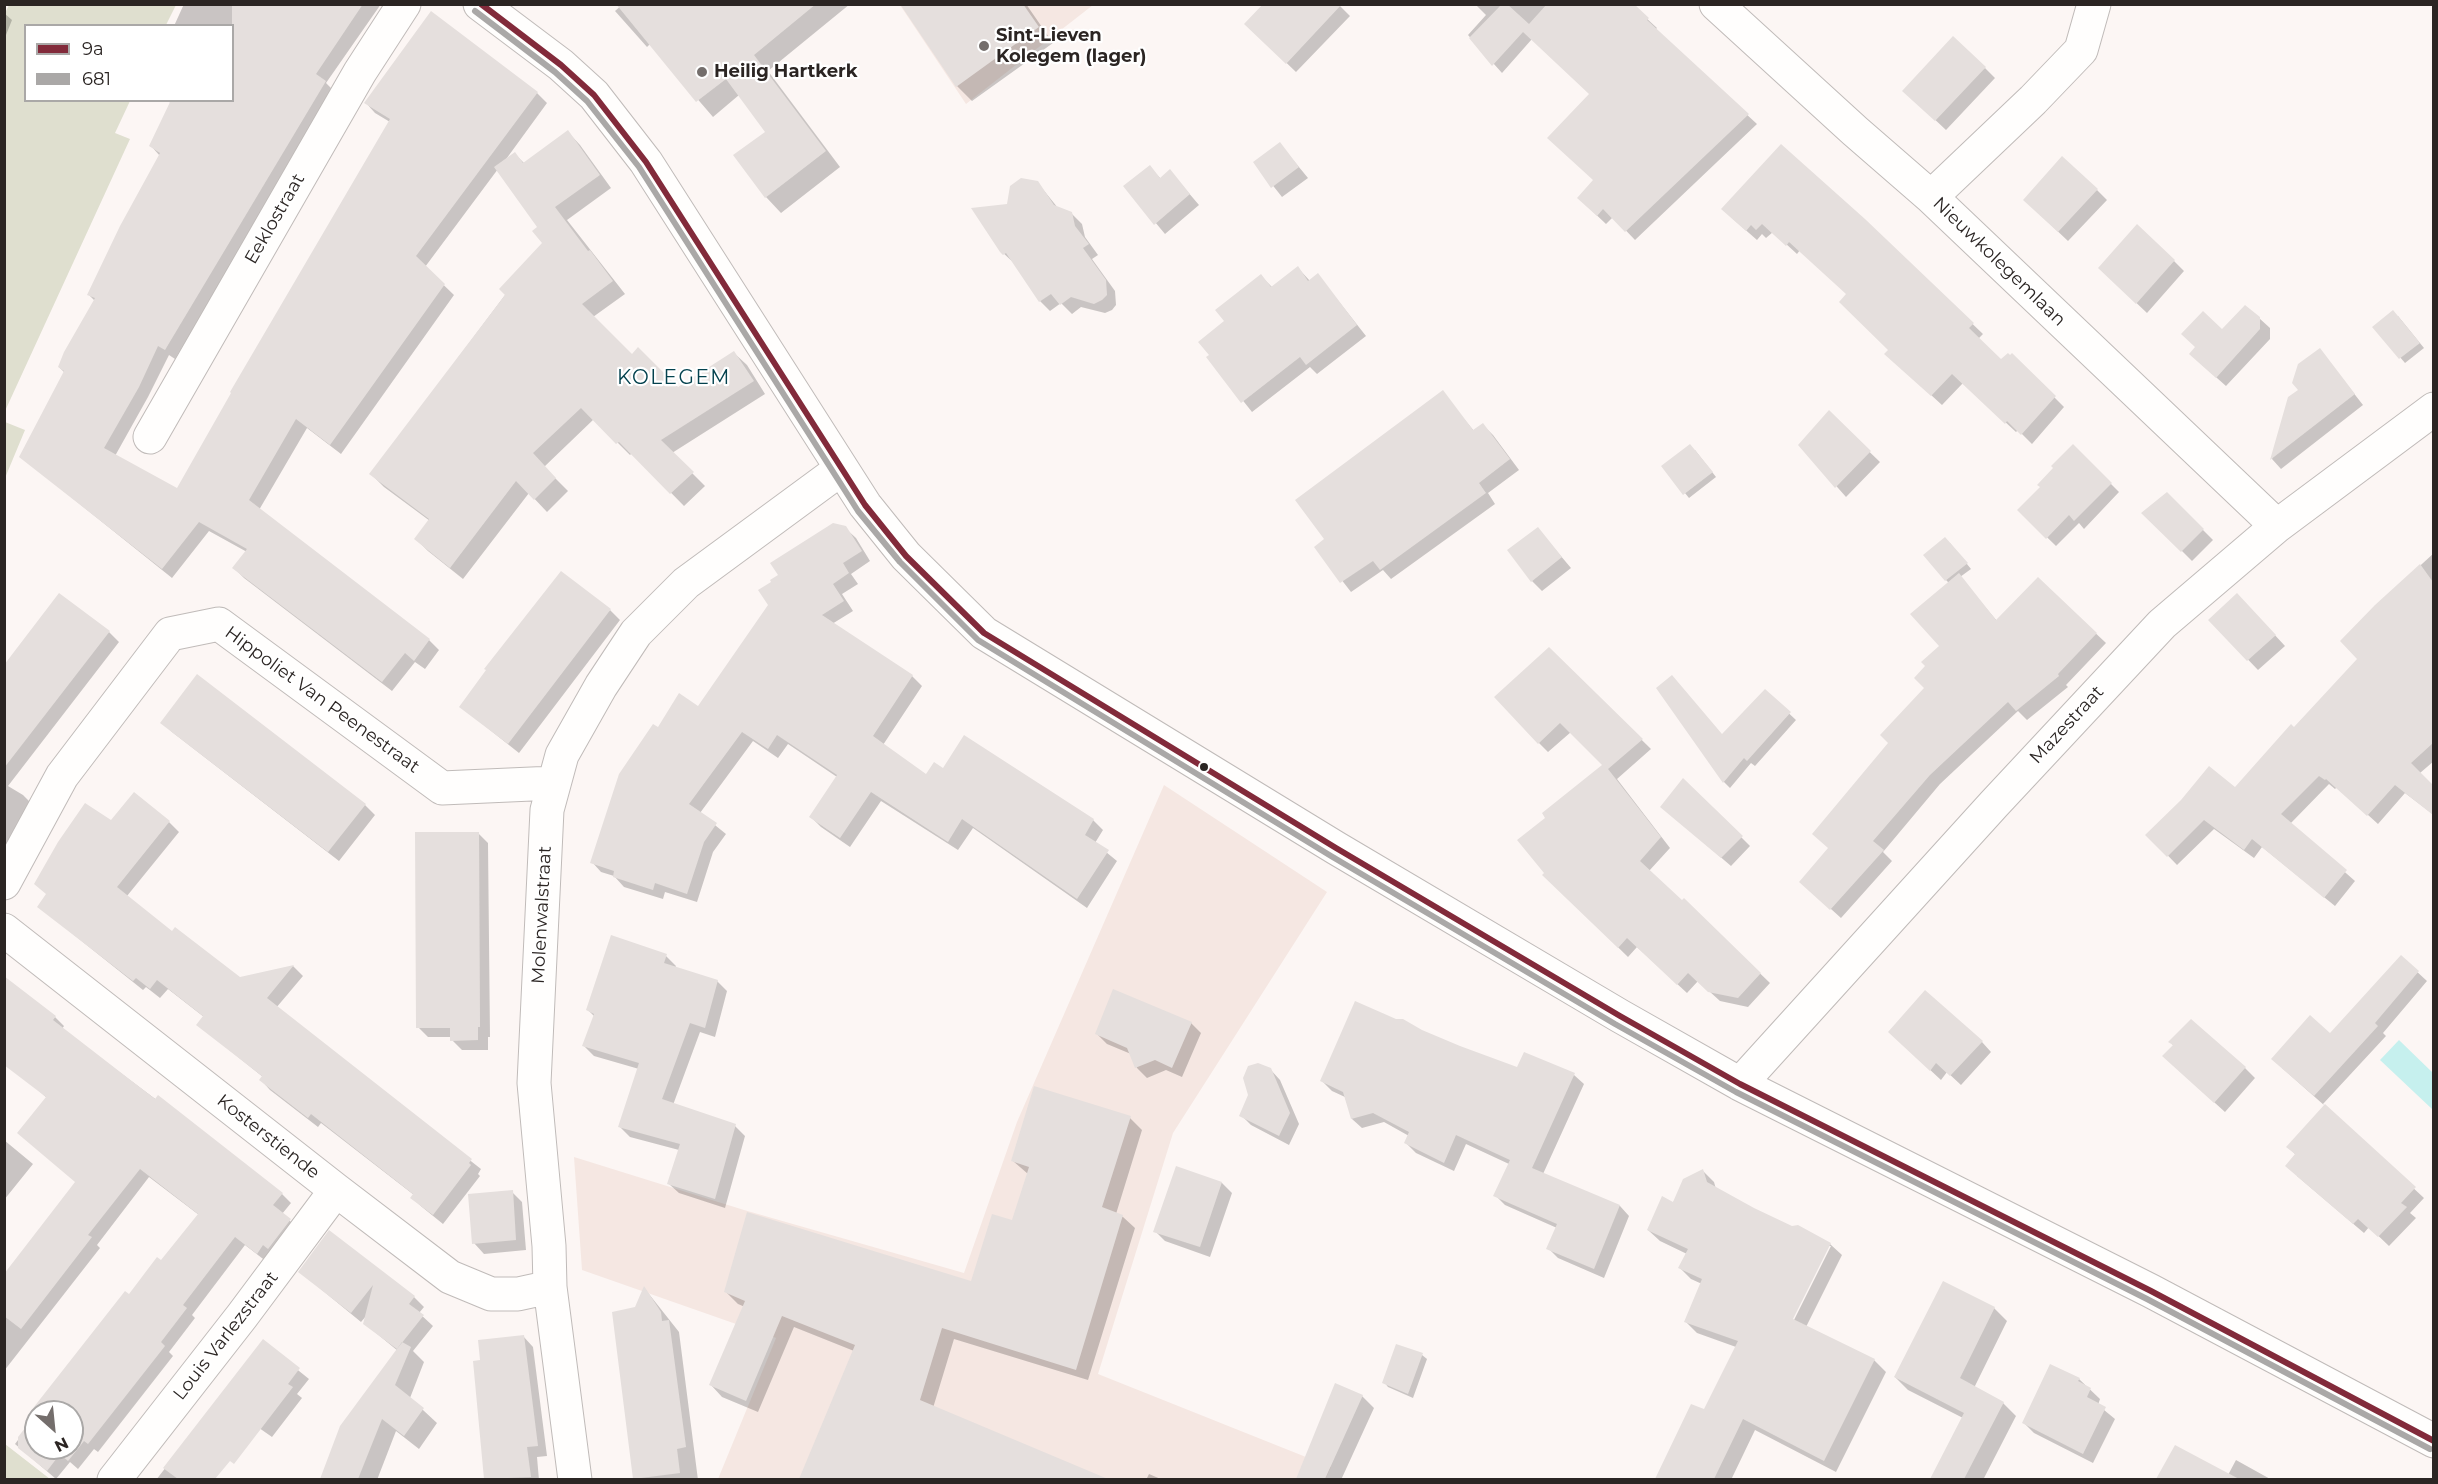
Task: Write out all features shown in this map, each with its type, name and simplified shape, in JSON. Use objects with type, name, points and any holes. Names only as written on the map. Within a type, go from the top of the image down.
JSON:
[{"type":"street","name":"Eeklostraat","points":[[150,437],[360,72],[404,4]]},
{"type":"street","points":[[480,4],[561,65],[594,95],[646,162],[865,506],[906,556],[984,633],[1336,848],[1620,1016],[1740,1084],[2151,1292],[2433,1441]]},
{"type":"street","name":"Nieuwkolegemlaan","points":[[1716,4],[1931,197],[2277,526]]},
{"type":"street","points":[[1931,197],[2033,100],[2081,50],[2094,4]]},
{"type":"street","name":"Mazestraat","points":[[1740,1084],[2002,795],[2151,635],[2277,526],[2433,409]]},
{"type":"street","name":"Molenwalstraat","points":[[575,1479],[550,1287],[549,1246],[534,1083],[547,810],[554,783],[562,754],[601,686],[636,633],[686,584],[841,469]]},
{"type":"street","name":"Hippoliet Van Peenestraat","points":[[4,883],[62,776],[170,634],[219,624],[442,788],[554,783]]},
{"type":"street","name":"Kosterstiende","points":[[4,930],[450,1277],[491,1294],[518,1294],[550,1287]]},
{"type":"street","name":"Louis Varlezstraat","points":[[114,1479],[242,1316],[336,1190]]},
{"type":"shaded area","name":"Sint-Lieven Kolegem (lager)","points":[[900,5],[1093,5],[966,104]]},
{"type":"shaded area","points":[[1164,785],[1327,892],[1173,1133],[1098,1374],[1331,1467],[1325,1480],[718,1479],[776,1338],[582,1270],[574,1157],[744,1210],[964,1273],[1017,1122]]},
{"type":"green space","points":[[9,5],[176,5],[166,24],[24,24],[24,102],[130,102],[115,133],[130,139],[5,411],[4,15]]},
{"type":"green space","points":[[5,422],[25,430],[5,478]]},
{"type":"green space","points":[[5,1444],[50,1479],[5,1479]]},
{"type":"water","points":[[2399,1040],[2433,1073],[2432,1109],[2380,1060]]},
{"type":"building","points":[[232,4],[363,4],[316,74],[326,81],[165,350],[158,346],[139,387],[104,448],[177,488],[230,392],[390,119],[364,103],[431,11],[538,92],[416,256],[445,284],[330,445],[296,419],[249,500],[430,639],[414,661],[405,653],[382,682],[232,568],[247,549],[199,522],[162,569],[19,457],[64,371],[58,367],[64,352],[95,298],[87,295],[120,226],[160,153],[149,146],[170,102],[234,102],[234,24],[232,24]]},
{"type":"building","points":[[616,4],[816,4],[754,55],[826,151],[765,198],[733,155],[765,132],[726,79],[696,102]]},
{"type":"building","name":"Sint-Lieven Kolegem (lager)","points":[[900,4],[1023,4],[1039,27],[956,87]]},
{"type":"building","points":[[1263,4],[1342,4],[1286,64],[1244,24]]},
{"type":"building","points":[[1502,4],[1507,4],[1529,24],[1547,4],[1634,4],[1649,18],[1647,20],[1749,114],[1625,232],[1603,209],[1597,216],[1577,198],[1593,180],[1547,138],[1589,94],[1523,32],[1492,66],[1469,38]]},
{"type":"building","points":[[1953,36],[1986,67],[1935,121],[1902,91]]},
{"type":"building","points":[[568,130],[600,175],[555,207],[613,281],[582,304],[632,354],[638,347],[678,387],[734,351],[754,381],[661,440],[694,472],[670,494],[619,442],[616,444],[581,408],[533,453],[556,478],[534,500],[516,481],[450,568],[414,539],[429,519],[369,474],[505,295],[499,289],[542,243],[532,231],[537,227],[494,167],[515,152],[523,163]]},
{"type":"building","points":[[1280,142],[1299,167],[1271,188],[1253,162]]},
{"type":"building","points":[[1781,144],[1865,219],[1974,323],[1969,328],[2001,359],[2008,353],[2010,355],[2012,353],[2056,396],[2021,435],[2007,421],[2005,424],[1952,374],[1931,396],[1884,354],[1888,350],[1839,302],[1846,294],[1789,242],[1786,246],[1762,224],[1756,230],[1751,225],[1746,231],[1721,209]]},
{"type":"building","points":[[2062,156],[2098,189],[2058,232],[2023,200]]},
{"type":"building","points":[[1150,165],[1160,178],[1170,169],[1190,194],[1154,225],[1123,186]]},
{"type":"building","points":[[1021,178],[1038,181],[1054,205],[1072,212],[1075,226],[1089,244],[1083,248],[1106,280],[1107,295],[1102,300],[1094,304],[1071,297],[1060,305],[1051,294],[1039,302],[1006,253],[1003,255],[1000,252],[971,208],[1007,204],[1010,186]]},
{"type":"building","points":[[2137,224],[2175,260],[2136,304],[2098,268]]},
{"type":"building","points":[[1298,266],[1308,281],[1318,273],[1357,325],[1306,365],[1300,357],[1241,403],[1206,357],[1209,355],[1198,342],[1224,321],[1215,310],[1261,274],[1271,287]]},
{"type":"building","points":[[2245,305],[2260,317],[2260,329],[2216,378],[2189,354],[2195,347],[2181,334],[2203,311],[2222,329]]},
{"type":"building","points":[[2393,310],[2420,343],[2399,359],[2372,327]]},
{"type":"building","points":[[2320,348],[2355,394],[2270,460],[2288,397],[2298,390],[2292,383],[2298,364]]},
{"type":"building","points":[[1443,390],[1473,430],[1483,423],[1510,459],[1479,483],[1486,493],[1380,570],[1373,561],[1340,583],[1314,547],[1324,539],[1295,500]]},
{"type":"building","points":[[1829,410],[1871,451],[1835,488],[1798,445]]},
{"type":"building","points":[[1690,444],[1713,472],[1683,495],[1661,466]]},
{"type":"building","points":[[2073,444],[2112,483],[2074,521],[2069,515],[2046,539],[2017,510],[2040,487],[2037,485],[2053,468],[2051,466]]},
{"type":"building","points":[[2167,492],[2204,529],[2181,552],[2141,513]]},
{"type":"building","points":[[833,523],[846,526],[862,551],[843,563],[849,573],[833,584],[844,601],[822,615],[913,675],[873,736],[926,774],[934,762],[943,768],[964,735],[1094,819],[1085,835],[1109,850],[1077,899],[962,819],[948,842],[871,792],[840,838],[809,817],[837,775],[777,735],[768,749],[742,732],[689,804],[717,823],[704,842],[687,894],[655,883],[653,890],[613,877],[614,871],[590,863],[619,774],[653,724],[658,727],[679,693],[698,706],[768,605],[758,590],[778,575],[770,563]]},
{"type":"building","points":[[1538,527],[1562,557],[1531,582],[1507,550]]},
{"type":"building","points":[[1945,537],[1968,563],[1945,581],[1923,555]]},
{"type":"building","points":[[2420,564],[2433,582],[2433,743],[2411,763],[2433,785],[2433,815],[2395,785],[2367,816],[2326,779],[2319,776],[2281,814],[2347,870],[2324,898],[2252,839],[2244,850],[2204,820],[2167,857],[2145,835],[2181,800],[2209,766],[2235,787],[2291,724],[2294,727],[2357,659],[2340,641]]},
{"type":"building","points":[[561,571],[611,609],[508,744],[459,707],[486,670],[484,669]]},
{"type":"building","points":[[1959,573],[1996,620],[2038,577],[2097,633],[2058,674],[2059,676],[2016,711],[2008,702],[1930,775],[1873,841],[1884,850],[1830,910],[1799,882],[1828,848],[1812,834],[1888,743],[1880,735],[1924,688],[1914,678],[1925,666],[1921,662],[1939,646],[1910,614]]},
{"type":"building","points":[[59,593],[110,631],[4,768],[4,665]]},
{"type":"building","points":[[2237,593],[2276,635],[2247,661],[2208,620]]},
{"type":"building","points":[[1549,647],[1643,739],[1608,769],[1661,837],[1640,861],[1682,900],[1684,898],[1761,973],[1738,998],[1708,992],[1688,973],[1677,985],[1627,938],[1618,948],[1542,875],[1544,873],[1517,840],[1545,818],[1542,813],[1602,765],[1560,723],[1538,744],[1494,697]]},
{"type":"building","points":[[197,674],[366,804],[328,852],[160,723]]},
{"type":"building","points":[[1672,675],[1722,734],[1765,689],[1791,712],[1747,761],[1744,758],[1723,783],[1656,688]]},
{"type":"building","points":[[1683,778],[1743,836],[1721,858],[1660,807]]},
{"type":"building","points":[[134,792],[170,821],[117,887],[172,931],[175,927],[240,977],[294,965],[267,998],[472,1159],[469,1163],[471,1165],[433,1215],[410,1198],[413,1194],[311,1114],[308,1118],[259,1080],[262,1076],[196,1025],[203,1016],[157,980],[150,989],[136,978],[133,981],[37,907],[46,894],[34,884],[58,842],[85,803],[111,820]]},
{"type":"building","points":[[415,832],[479,832],[480,1027],[478,1027],[478,1040],[450,1041],[450,1028],[416,1028]]},
{"type":"building","points":[[611,935],[667,954],[664,963],[718,980],[705,1028],[690,1023],[662,1099],[736,1124],[715,1199],[667,1184],[680,1144],[618,1127],[639,1063],[582,1046],[594,1014],[586,1010]]},
{"type":"building","points":[[2401,955],[2419,971],[2375,1023],[2378,1026],[2314,1096],[2271,1059],[2310,1015],[2330,1033]]},
{"type":"building","points":[[4,976],[56,1016],[53,1020],[155,1099],[158,1095],[283,1193],[273,1205],[291,1219],[268,1249],[263,1245],[257,1254],[235,1237],[183,1305],[187,1308],[161,1342],[165,1346],[88,1444],[84,1441],[84,1400],[39,1400],[125,1291],[129,1294],[157,1257],[161,1260],[198,1214],[140,1169],[88,1235],[92,1237],[21,1329],[4,1316],[4,1274],[75,1182],[17,1133],[46,1097],[4,1065]]},
{"type":"building","points":[[1113,989],[1192,1022],[1172,1068],[1155,1060],[1135,1068],[1127,1048],[1095,1034]]},
{"type":"building","points":[[1925,990],[1983,1041],[1950,1076],[1936,1063],[1930,1071],[1888,1032]]},
{"type":"building","points":[[1355,1001],[1396,1019],[1403,1019],[1422,1030],[1460,1046],[1517,1067],[1524,1052],[1575,1073],[1532,1168],[1620,1205],[1594,1269],[1546,1249],[1557,1224],[1493,1196],[1510,1160],[1456,1135],[1444,1163],[1404,1143],[1409,1132],[1373,1113],[1351,1119],[1343,1092],[1320,1081]]},
{"type":"building","points":[[2191,1019],[2246,1067],[2214,1103],[2162,1056],[2173,1045],[2168,1042]]},
{"type":"building","points":[[1258,1063],[1271,1068],[1290,1113],[1279,1136],[1239,1116],[1248,1095],[1243,1078],[1248,1066]]},
{"type":"building","points":[[1034,1086],[1131,1116],[1102,1207],[1123,1215],[1076,1370],[942,1328],[920,1400],[1108,1479],[799,1479],[855,1345],[782,1316],[746,1401],[709,1385],[745,1301],[724,1292],[747,1212],[971,1281],[992,1214],[1012,1220],[1029,1167],[1011,1161]]},
{"type":"building","points":[[2325,1104],[2416,1187],[2401,1203],[2407,1207],[2378,1237],[2358,1219],[2353,1224],[2285,1166],[2295,1154],[2286,1147]]},
{"type":"building","points":[[1176,1166],[1222,1182],[1200,1247],[1153,1232]]},
{"type":"building","points":[[1703,1169],[1707,1182],[1754,1208],[1792,1226],[1798,1225],[1831,1243],[1793,1319],[1875,1359],[1824,1461],[1743,1419],[1714,1479],[1655,1479],[1691,1404],[1704,1409],[1738,1341],[1684,1322],[1702,1279],[1678,1268],[1688,1249],[1647,1230],[1662,1196],[1673,1202],[1683,1179]]},
{"type":"building","points":[[513,1190],[516,1240],[472,1244],[468,1194]]},
{"type":"building","points":[[329,1230],[415,1296],[409,1304],[424,1315],[397,1349],[363,1324],[373,1285],[351,1313],[298,1272]]},
{"type":"building","points":[[1943,1281],[1995,1307],[1960,1378],[2004,1402],[1964,1479],[1930,1479],[1964,1413],[1894,1377]]},
{"type":"building","points":[[644,1286],[661,1312],[662,1321],[669,1320],[686,1447],[677,1449],[680,1473],[633,1479],[612,1312],[635,1307]]},
{"type":"building","points":[[524,1335],[538,1446],[527,1447],[531,1477],[484,1479],[473,1361],[480,1360],[478,1340]]},
{"type":"building","points":[[263,1339],[300,1368],[288,1384],[293,1387],[234,1464],[230,1461],[215,1479],[178,1479],[163,1468]]},
{"type":"building","points":[[402,1342],[411,1347],[395,1385],[424,1408],[404,1436],[382,1419],[358,1479],[320,1479],[340,1426]]},
{"type":"building","points":[[1396,1344],[1423,1353],[1408,1394],[1382,1383]]},
{"type":"building","points":[[2050,1364],[2080,1378],[2078,1381],[2091,1388],[2087,1397],[2106,1407],[2083,1454],[2022,1423]]},
{"type":"building","points":[[1335,1383],[1363,1395],[1325,1479],[1296,1479]]},
{"type":"building","points":[[24,1429],[24,1453],[18,1448],[18,1437]]},
{"type":"building","points":[[2175,1445],[2239,1479],[2156,1479]]},
{"type":"building","points":[[33,1460],[55,1460],[47,1471]]},
{"type":"transit line","name":"9a","points":[[481,4],[561,65],[594,95],[646,162],[865,505],[906,556],[984,633],[1336,848],[1620,1016],[1740,1084],[2151,1291],[2434,1441]]},
{"type":"transit line","name":"681","points":[[475,11],[555,72],[587,101],[639,167],[858,511],[900,562],[978,640],[1331,856],[1615,1024],[1736,1092],[2147,1299],[2430,1449]]},
{"type":"place","name":"Sint-Lieven Kolegem (lager)","points":[[984,46]]},
{"type":"place","name":"Heilig Hartkerk","points":[[702,72]]},
{"type":"district","name":"KOLEGEM","points":[[674,378]]}]
